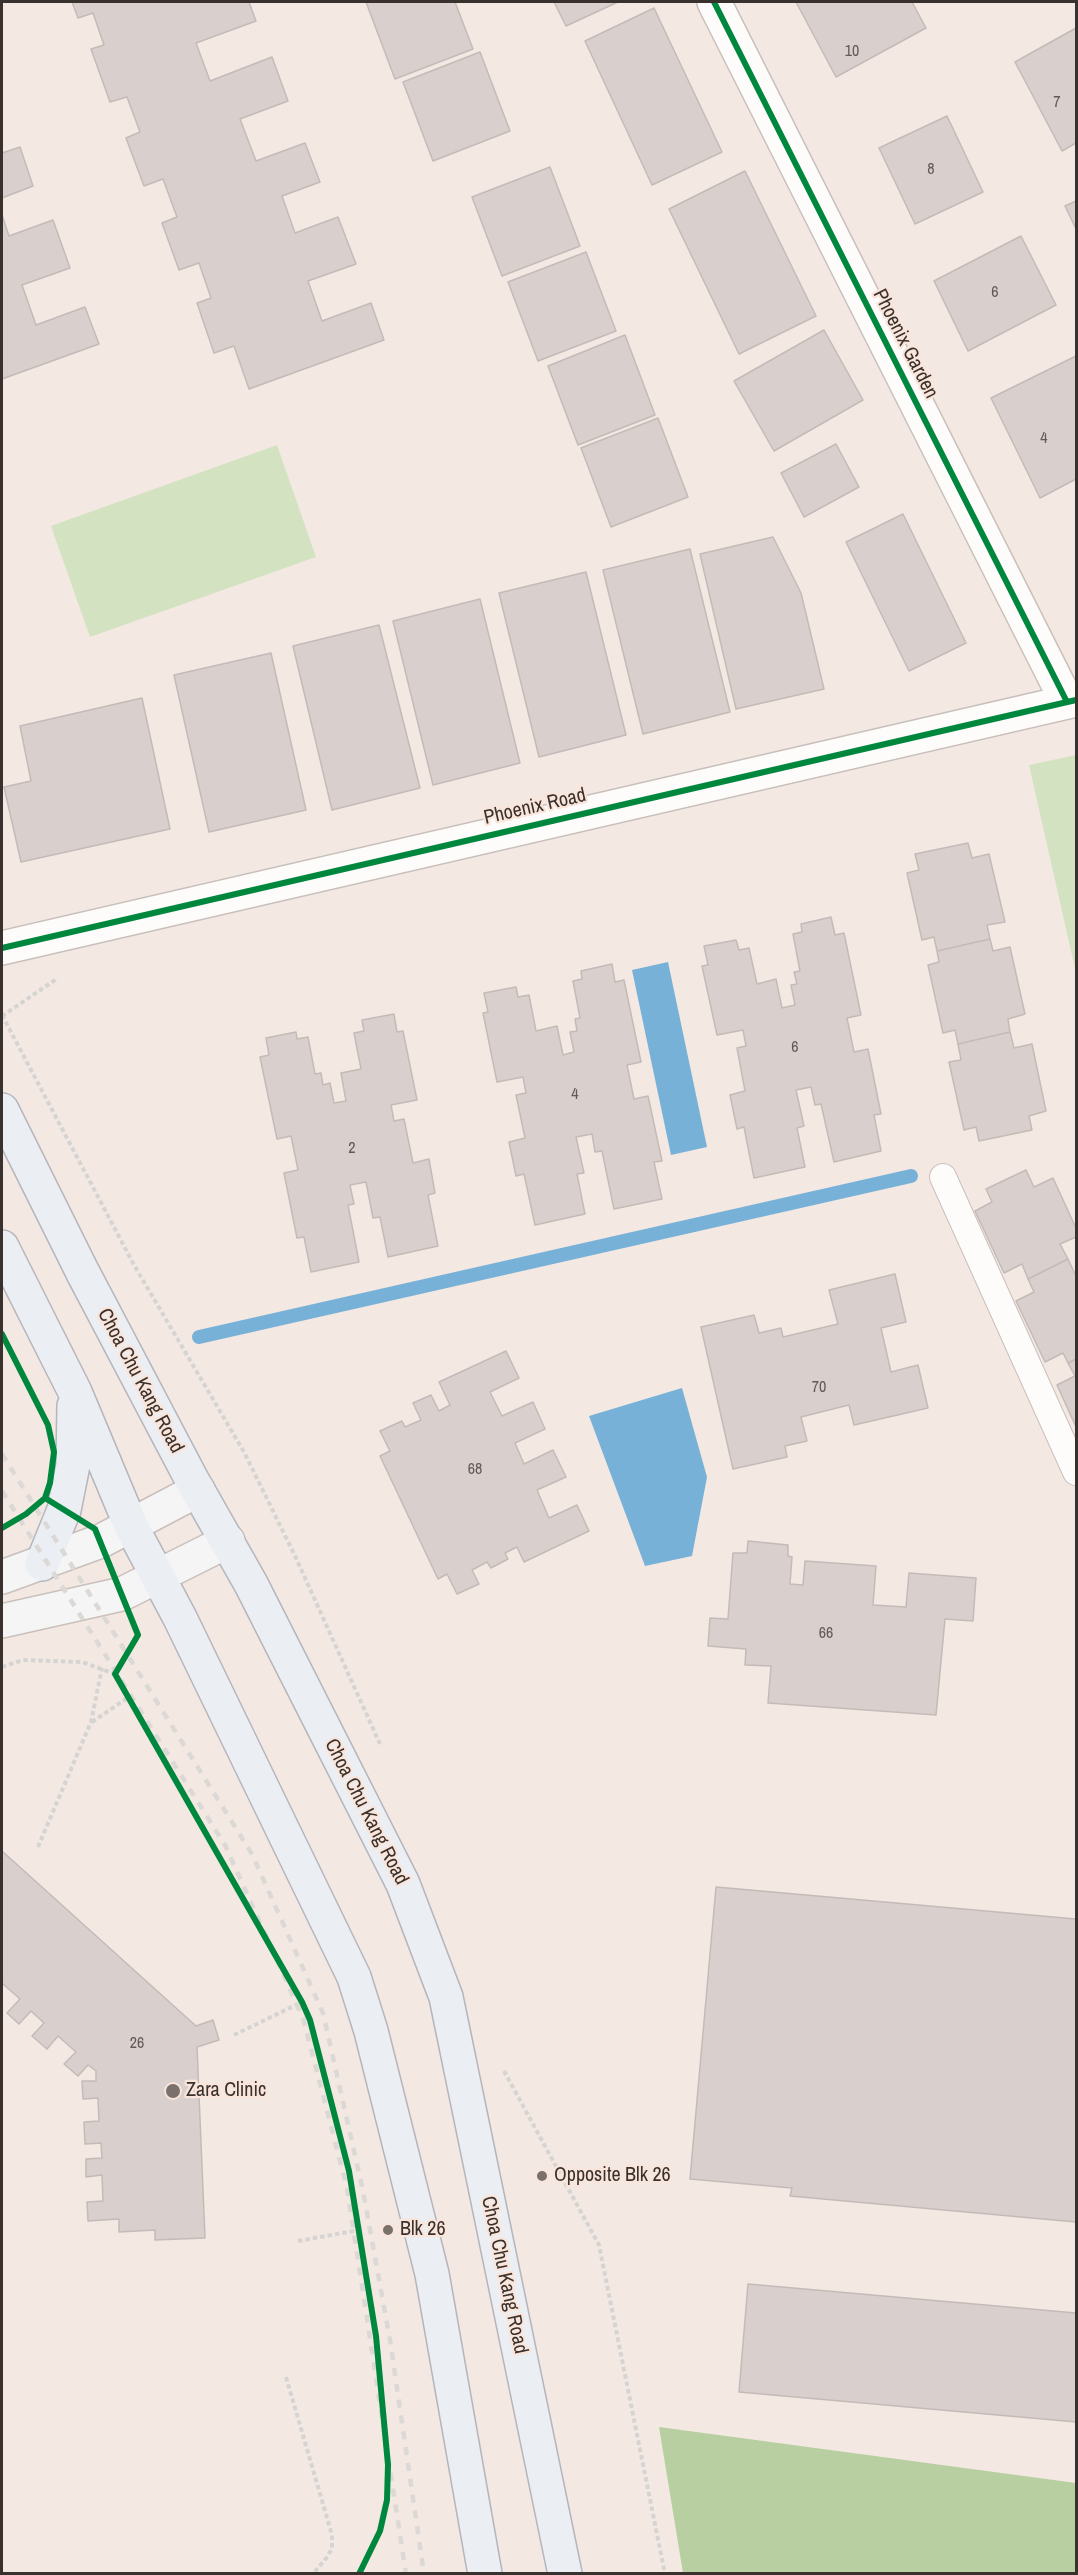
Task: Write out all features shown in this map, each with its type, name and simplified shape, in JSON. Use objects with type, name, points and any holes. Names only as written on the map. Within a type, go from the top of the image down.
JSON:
[{"type":"main road","name":"Choa Chu Kang Road","points":[[2,1110],[82,1271],[228,1542],[403,1884],[446,1997],[565,2574]]},
{"type":"main road","points":[[2,1247],[75,1392],[131,1526],[159,1577],[354,1977],[371,2031],[432,2274],[485,2574]]},
{"type":"main road","points":[[42,1564],[64,1507],[73,1465],[75,1392]]},
{"type":"main road","points":[[2,1577],[42,1564],[131,1526],[198,1490]]},
{"type":"main road","points":[[2,1621],[122,1594],[228,1542]]},
{"type":"street","name":"Phoenix Garden","points":[[714,2],[1072,701]]},
{"type":"street","name":"Phoenix Road","points":[[2,948],[1072,701]]},
{"type":"lane","points":[[943,1177],[1077,1472]]},
{"type":"path","points":[[2,1016],[134,1265],[244,1452]]},
{"type":"path","points":[[2,1667],[23,1660],[82,1662],[115,1674],[120,1682]]},
{"type":"path","points":[[115,1674],[121,1664]]},
{"type":"path","points":[[38,1847],[91,1722],[102,1668]]},
{"type":"path","points":[[124,1689],[134,1707]]},
{"type":"path","points":[[91,1722],[129,1697]]},
{"type":"path","points":[[296,1991],[306,2011]]},
{"type":"path","points":[[234,2035],[302,2002]]},
{"type":"path","points":[[503,2069],[599,2245],[665,2574]]},
{"type":"path","points":[[357,2218],[361,2241]]},
{"type":"path","points":[[298,2241],[358,2230]]},
{"type":"path","points":[[286,2376],[332,2535],[332,2548],[313,2574]]},
{"type":"green space","points":[[277,445],[316,557],[90,637],[51,526]]},
{"type":"green space","points":[[1076,755],[1076,973],[1029,765]]},
{"type":"green space","points":[[659,2427],[1076,2483],[1076,2573],[683,2573]]},
{"type":"water","points":[[668,962],[707,1147],[671,1155],[632,970]]},
{"type":"water","points":[[682,1388],[707,1477],[692,1556],[645,1566],[589,1416]]},
{"type":"building","points":[[72,2],[249,2],[256,21],[196,43],[210,81],[272,57],[288,101],[240,119],[256,161],[305,143],[320,182],[282,196],[295,233],[338,217],[356,264],[308,281],[322,321],[371,303],[384,340],[249,389],[234,346],[214,353],[197,303],[211,298],[199,263],[179,270],[162,223],[177,217],[163,179],[144,186],[126,138],[140,132],[127,97],[110,102],[91,49],[104,45],[93,13],[78,18]]},
{"type":"building","points":[[366,2],[455,2],[473,49],[395,79]]},
{"type":"building","points":[[554,2],[618,2],[566,26]]},
{"type":"building","points":[[796,2],[912,2],[926,28],[836,77]]},
{"type":"building","points":[[654,8],[722,152],[652,185],[585,41]]},
{"type":"building","points":[[1076,28],[1076,143],[1062,151],[1015,62]]},
{"type":"building","points":[[480,52],[510,131],[433,161],[403,82]]},
{"type":"building","points":[[947,116],[983,192],[915,224],[879,148]]},
{"type":"building","points":[[20,147],[33,186],[2,198],[2,153]]},
{"type":"building","points":[[550,167],[580,246],[502,276],[472,197]]},
{"type":"building","points":[[745,171],[816,316],[739,354],[669,209]]},
{"type":"building","points":[[1076,201],[1076,229],[1065,206]]},
{"type":"building","points":[[2,215],[9,236],[53,220],[70,268],[22,285],[36,325],[85,307],[99,344],[2,379]]},
{"type":"building","points":[[1021,236],[1056,305],[968,351],[934,281]]},
{"type":"building","points":[[586,252],[616,331],[538,361],[508,282]]},
{"type":"building","points":[[824,330],[863,400],[774,451],[734,381]]},
{"type":"building","points":[[625,335],[655,415],[578,445],[548,366]]},
{"type":"building","points":[[1076,356],[1076,479],[1040,498],[991,398]]},
{"type":"building","points":[[658,418],[688,497],[611,527],[581,448]]},
{"type":"building","points":[[836,444],[859,487],[804,517],[781,473]]},
{"type":"building","points":[[903,514],[966,643],[909,671],[846,542]]},
{"type":"building","points":[[773,537],[801,593],[824,689],[736,709],[700,554]]},
{"type":"building","points":[[690,549],[730,712],[643,734],[603,570]]},
{"type":"building","points":[[586,572],[626,735],[539,757],[499,593]]},
{"type":"building","points":[[480,599],[520,763],[433,785],[393,621]]},
{"type":"building","points":[[379,625],[420,788],[332,810],[293,646]]},
{"type":"building","points":[[271,653],[306,810],[209,832],[174,675]]},
{"type":"building","points":[[142,698],[170,829],[21,862],[4,787],[31,781],[20,726]]},
{"type":"building","points":[[968,843],[972,858],[989,854],[1005,922],[987,925],[990,939],[937,951],[934,937],[922,940],[907,873],[919,870],[915,854]]},
{"type":"building","points":[[831,917],[835,935],[844,933],[861,1015],[847,1018],[854,1052],[868,1049],[881,1114],[874,1115],[881,1151],[834,1162],[821,1104],[815,1105],[811,1087],[796,1090],[804,1126],[797,1128],[805,1167],[754,1178],[744,1127],[737,1129],[730,1095],[745,1091],[737,1048],[746,1046],[743,1030],[717,1035],[702,966],[708,965],[704,946],[736,940],[739,950],[749,948],[757,984],[776,979],[782,1008],[795,1005],[791,985],[797,984],[794,972],[800,971],[793,934],[802,932],[801,924]]},
{"type":"building","points":[[990,939],[993,951],[1010,947],[1025,1014],[1008,1019],[1010,1032],[958,1044],[955,1030],[943,1033],[928,965],[939,962],[937,951]]},
{"type":"building","points":[[612,964],[615,982],[624,980],[641,1062],[627,1065],[634,1099],[648,1096],[662,1161],[654,1162],[662,1199],[614,1209],[602,1151],[595,1152],[592,1134],[576,1137],[584,1173],[577,1174],[585,1214],[535,1225],[524,1174],[516,1176],[509,1142],[525,1138],[516,1095],[526,1093],[523,1077],[497,1082],[483,1013],[488,1012],[484,993],[516,987],[518,997],[529,995],[536,1031],[557,1026],[563,1055],[574,1052],[570,1032],[577,1031],[575,1019],[580,1018],[573,981],[582,979],[581,971]]},
{"type":"building","points":[[394,1014],[397,1032],[403,1031],[417,1100],[391,1105],[394,1121],[404,1119],[413,1163],[429,1159],[435,1193],[428,1195],[438,1246],[388,1257],[380,1217],[373,1218],[366,1182],[350,1185],[354,1204],[348,1205],[359,1262],[311,1272],[304,1237],[297,1238],[284,1173],[298,1170],[291,1136],[277,1139],[260,1057],[269,1055],[266,1038],[296,1032],[297,1039],[308,1037],[315,1074],[321,1073],[323,1085],[330,1083],[334,1103],[346,1101],[341,1073],[361,1069],[354,1033],[364,1031],[362,1020]]},
{"type":"building","points":[[1010,1032],[1014,1048],[1032,1044],[1046,1111],[1029,1116],[1032,1130],[979,1141],[976,1127],[964,1130],[949,1062],[961,1060],[958,1044]]},
{"type":"building","points":[[1026,1170],[1034,1187],[1053,1178],[1076,1228],[1076,1237],[1060,1244],[1068,1259],[1028,1279],[1022,1264],[1004,1273],[975,1211],[992,1202],[986,1189]]},
{"type":"building","points":[[1068,1259],[1076,1276],[1076,1359],[1068,1363],[1063,1353],[1045,1362],[1016,1301],[1034,1292],[1028,1279]]},
{"type":"building","points":[[895,1274],[906,1322],[881,1328],[891,1372],[918,1365],[928,1408],[854,1425],[849,1405],[801,1417],[807,1441],[785,1446],[787,1457],[733,1469],[701,1327],[754,1315],[759,1333],[781,1328],[783,1337],[838,1324],[829,1290]]},
{"type":"building","points":[[506,1351],[519,1378],[490,1392],[502,1416],[533,1402],[545,1429],[515,1443],[524,1464],[553,1450],[566,1477],[537,1490],[549,1518],[577,1505],[589,1531],[524,1562],[517,1547],[505,1553],[508,1559],[491,1568],[487,1562],[472,1570],[479,1584],[457,1594],[447,1574],[438,1579],[380,1456],[390,1451],[380,1431],[402,1421],[405,1427],[421,1420],[413,1403],[431,1395],[439,1411],[450,1405],[439,1382]]},
{"type":"building","points":[[1076,1359],[1076,1427],[1057,1385],[1075,1376],[1068,1363]]},
{"type":"building","points":[[748,1541],[788,1545],[788,1556],[792,1557],[790,1584],[803,1585],[805,1561],[876,1566],[873,1605],[906,1607],[909,1573],[976,1578],[973,1621],[945,1619],[936,1715],[768,1703],[771,1666],[745,1665],[746,1649],[708,1646],[710,1618],[728,1619],[733,1553],[747,1553]]},
{"type":"building","points":[[2,1851],[196,2026],[213,2020],[219,2040],[197,2047],[205,2238],[155,2240],[155,2230],[119,2232],[119,2219],[88,2221],[87,2202],[103,2201],[102,2175],[86,2177],[86,2159],[102,2158],[101,2143],[85,2144],[84,2122],[99,2121],[98,2098],[83,2099],[82,2081],[96,2081],[96,2071],[88,2065],[78,2076],[64,2064],[76,2052],[58,2036],[47,2049],[32,2036],[44,2023],[31,2011],[19,2024],[7,2013],[20,1999],[2,1983]]},
{"type":"building","points":[[716,1887],[1076,1919],[1076,2222],[790,2196],[792,2188],[690,2179]]},
{"type":"building","points":[[748,2284],[1076,2313],[1076,2422],[739,2392]]},
{"type":"waterway","points":[[199,1337],[911,1176]]},
{"type":"railway","points":[[2,1454],[252,1854],[323,2013],[363,2191],[390,2340],[424,2574]]},
{"type":"railway","points":[[2,1491],[225,1845],[303,2018],[347,2188],[406,2574]]},
{"type":"cycle path","points":[[714,2],[1067,702]]},
{"type":"cycle path","points":[[2,948],[1076,700]]},
{"type":"cycle path","points":[[2,1334],[48,1425],[54,1452],[50,1483],[45,1498],[26,1514],[2,1528]]},
{"type":"cycle path","points":[[45,1498],[95,1529],[138,1635],[115,1674],[302,2002],[310,2020],[349,2171],[376,2336],[388,2465],[387,2500],[380,2531],[359,2574]]},
{"type":"place","name":"Zara Clinic","points":[[173,2091]]},
{"type":"place","name":"Opposite Blk 26","points":[[542,2176]]},
{"type":"place","name":"Blk 26","points":[[388,2230]]}]
